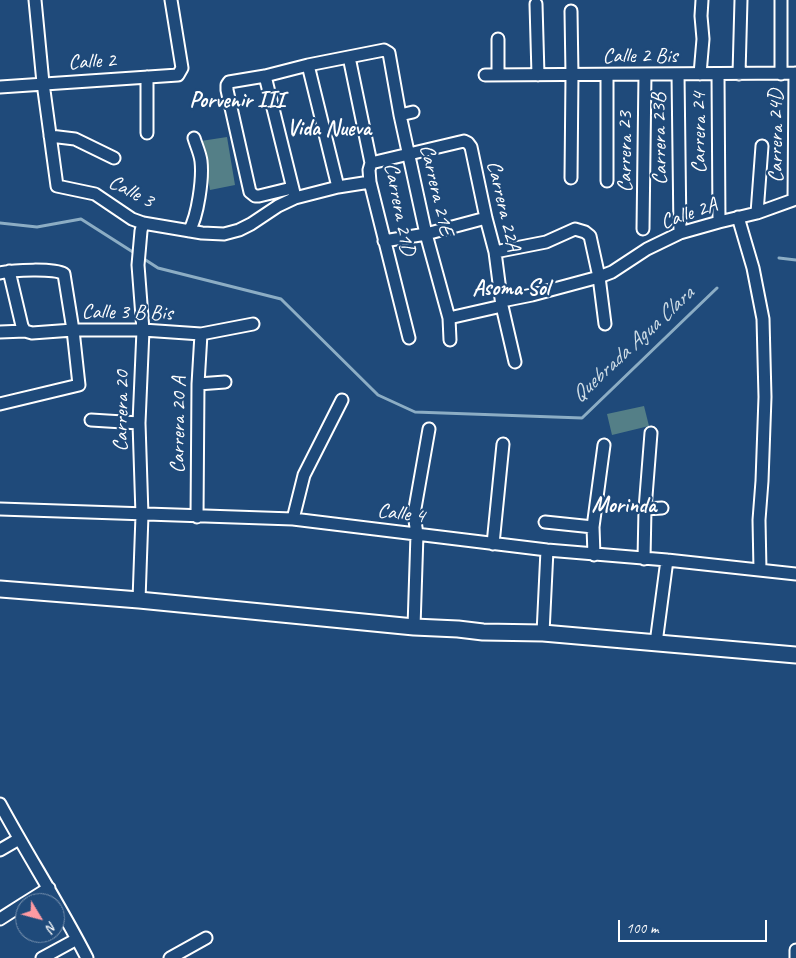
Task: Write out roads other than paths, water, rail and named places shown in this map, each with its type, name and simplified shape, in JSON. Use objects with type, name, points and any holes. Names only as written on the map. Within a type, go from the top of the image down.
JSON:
[{"type":"street","points":[[35,0],[50,136],[75,139],[114,158]]},
{"type":"street","name":"Calle 2","points":[[0,87],[178,75],[182,68],[171,0]]},
{"type":"street","points":[[700,74],[703,39],[700,16],[702,0]]},
{"type":"street","points":[[739,74],[741,0]]},
{"type":"street","points":[[781,0],[781,74]]},
{"type":"street","points":[[536,4],[538,74]]},
{"type":"street","points":[[571,11],[571,178]]},
{"type":"street","points":[[498,39],[498,75]]},
{"type":"street","name":"Carrera 21E","points":[[349,58],[384,50],[388,53],[426,234],[449,318],[450,340]]},
{"type":"street","points":[[349,58],[229,82],[227,90],[250,192],[255,196],[294,193],[370,182]]},
{"type":"street","name":"Carrera 21D","points":[[349,58],[371,162],[369,170],[370,182],[409,338]]},
{"type":"street","points":[[308,65],[338,187]]},
{"type":"street","name":"Carrera 23","points":[[643,229],[645,74]]},
{"type":"street","name":"Carrera 23B","points":[[678,74],[680,233]]},
{"type":"street","name":"Carrera 24","points":[[718,74],[719,222]]},
{"type":"street","name":"Calle 2 Bis","points":[[485,75],[795,74]]},
{"type":"street","name":"Carrera 24D","points":[[795,74],[795,199]]},
{"type":"street","points":[[607,75],[608,181]]},
{"type":"street","points":[[265,76],[294,193]]},
{"type":"street","points":[[147,77],[147,133]]},
{"type":"street","points":[[400,116],[413,112]]},
{"type":"street","name":"Calle 3","points":[[50,136],[57,186],[95,194],[142,227],[224,234],[251,224],[294,193]]},
{"type":"street","points":[[188,231],[192,225],[200,185],[201,160],[194,138]]},
{"type":"street","name":"Carrera 22A","points":[[409,154],[464,141],[471,147],[486,218],[496,252],[502,303],[515,362]]},
{"type":"street","points":[[757,213],[762,146]]},
{"type":"street","points":[[371,162],[409,154]]},
{"type":"street","name":"Calle 2A","points":[[449,318],[599,277],[612,272],[647,249],[680,233],[757,213],[795,199]]},
{"type":"street","points":[[738,217],[753,268],[763,319],[765,397],[759,520],[760,570]]},
{"type":"street","points":[[384,241],[426,234],[486,218]]},
{"type":"street","name":"Carrera 20","points":[[139,600],[142,515],[139,423],[143,330],[138,265],[142,227]]},
{"type":"street","points":[[496,252],[546,242],[576,229],[585,232],[590,236],[599,277],[605,324]]},
{"type":"street","points":[[0,404],[79,385],[64,274],[56,271],[5,272],[25,331]]},
{"type":"street","name":"Calle 3 B Bis","points":[[0,332],[143,330],[201,334],[254,324]]},
{"type":"street","name":"Carrera 20 A","points":[[197,517],[198,384],[201,334]]},
{"type":"street","points":[[198,384],[225,382]]},
{"type":"street","points":[[293,519],[304,475],[342,400]]},
{"type":"street","points":[[92,420],[139,423]]},
{"type":"street","points":[[414,627],[417,534],[414,514],[429,428]]},
{"type":"street","points":[[644,559],[645,509],[651,434]]},
{"type":"street","points":[[493,544],[503,444]]},
{"type":"street","points":[[594,555],[593,526],[604,445]]},
{"type":"street","points":[[645,509],[662,508]]},
{"type":"street","name":"Calle 4","points":[[0,510],[293,519],[493,544],[796,574]]},
{"type":"street","points":[[545,522],[593,526]]},
{"type":"street","points":[[543,633],[548,550]]},
{"type":"street","points":[[656,643],[667,560]]},
{"type":"street","points":[[0,589],[139,600],[414,627],[483,632],[543,633],[796,655]]},
{"type":"street","points":[[0,804],[87,958]]},
{"type":"street","points":[[0,850],[19,839]]},
{"type":"street","points":[[40,893],[48,888]]},
{"type":"street","points":[[0,919],[15,909]]},
{"type":"street","points":[[170,958],[206,938]]},
{"type":"street","points":[[42,958],[77,939]]},
{"type":"street","points":[[796,950],[796,958]]},
{"type":"waterway","name":"Quebrada Agua Clara","points":[[0,223],[37,227],[81,219],[136,254]]},
{"type":"waterway","name":"Quebrada Agua Clara","points":[[141,257],[158,268],[281,299],[378,395],[415,412],[582,418],[717,288]]},
{"type":"waterway","name":"Quebrada Agua Clara","points":[[779,258],[796,260]]},
{"type":"district","name":"Porvenir III","points":[[237,101]]},
{"type":"district","name":"Vida Nueva","points":[[329,129]]},
{"type":"district","name":"Asoma Sol","points":[[511,289]]},
{"type":"district","name":"Morinda","points":[[624,506]]}]
